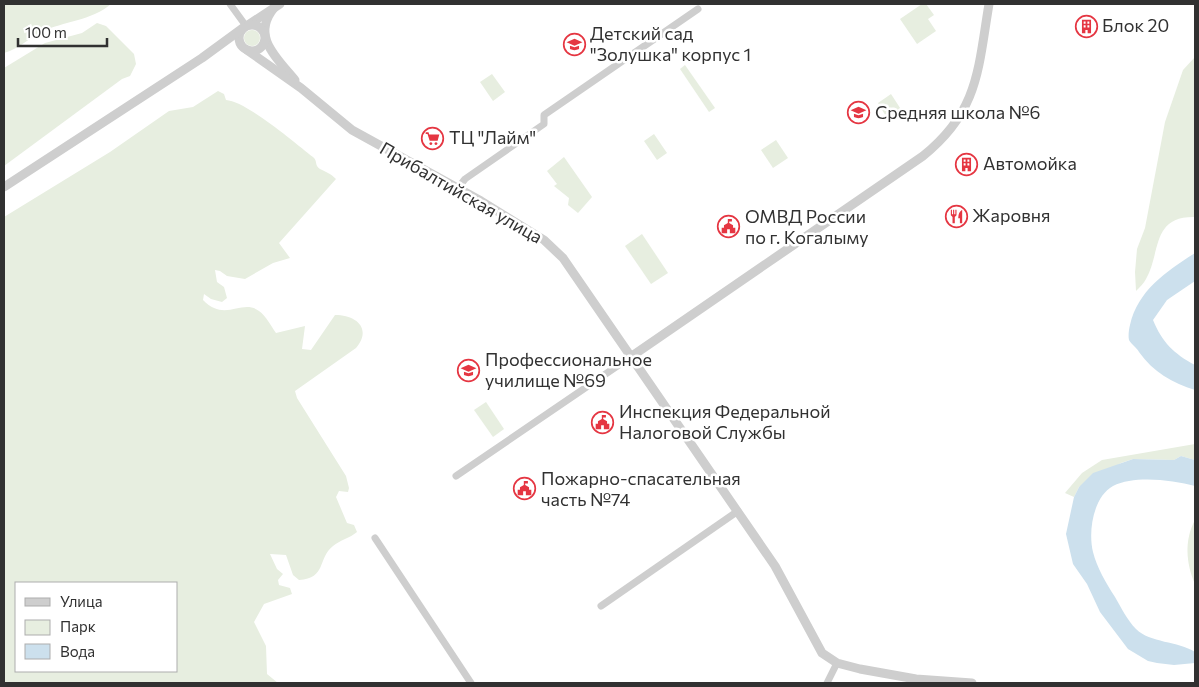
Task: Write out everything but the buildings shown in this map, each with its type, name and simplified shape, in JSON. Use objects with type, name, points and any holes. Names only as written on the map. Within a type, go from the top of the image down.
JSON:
[{"type":"street","points":[[230,4],[244,27]]},
{"type":"street","points":[[456,476],[923,156],[956,122],[972,92],[989,4]]},
{"type":"street","points":[[4,187],[202,58],[244,27],[277,6]]},
{"type":"street","points":[[202,58],[230,45],[246,50],[259,48],[264,36],[264,22],[277,6]]},
{"type":"street","points":[[458,188],[464,179],[544,124],[544,115],[698,9]]},
{"type":"street","points":[[244,27],[258,26],[264,36]]},
{"type":"street","points":[[244,27],[239,39],[246,50]]},
{"type":"street","name":"Прибалтийская улица","points":[[264,36],[290,78]]},
{"type":"street","name":"Прибалтийская улица","points":[[246,50],[290,78],[352,130],[458,188],[554,248],[570,266],[782,577],[817,648],[828,658],[837,662]]},
{"type":"street","points":[[601,606],[738,511]]},
{"type":"street","points":[[375,538],[471,683]]},
{"type":"street","points":[[827,683],[837,662],[916,679],[972,683]]},
{"type":"green space","points":[[4,4],[111,4],[95,14],[41,32],[15,49],[4,53]]},
{"type":"green space","points":[[922,4],[926,4],[934,15],[928,19],[936,31],[917,44],[900,19]]},
{"type":"green space","points":[[97,23],[106,26],[134,54],[136,64],[130,76],[122,79],[4,166],[4,68],[45,43],[82,33]]},
{"type":"green space","points":[[249,30],[255,30],[260,35],[258,44],[249,46],[244,41],[244,35]]},
{"type":"green space","points":[[1195,57],[1195,217],[1181,218],[1164,229],[1151,269],[1143,284],[1136,291],[1137,249],[1145,228],[1165,122],[1183,70]]},
{"type":"green space","points":[[685,65],[715,108],[709,112],[680,69]]},
{"type":"green space","points":[[492,74],[505,92],[493,101],[480,82]]},
{"type":"green space","points":[[218,91],[224,94],[226,100],[246,107],[283,133],[313,157],[318,168],[336,179],[279,243],[290,258],[273,263],[245,279],[227,276],[215,270],[217,282],[224,287],[227,298],[222,302],[211,299],[204,294],[203,300],[211,307],[219,310],[253,308],[264,316],[276,333],[305,326],[302,349],[311,350],[335,315],[350,317],[360,324],[363,335],[356,348],[295,391],[297,398],[346,476],[348,492],[339,491],[336,497],[347,523],[354,525],[357,532],[333,546],[328,551],[318,572],[308,578],[299,580],[293,575],[286,555],[270,554],[277,569],[283,574],[278,580],[279,585],[290,588],[292,594],[264,604],[254,622],[266,646],[267,674],[278,683],[4,683],[4,217],[110,152],[169,111],[193,107]]},
{"type":"green space","points":[[891,94],[904,114],[890,123],[878,103]]},
{"type":"green space","points":[[654,134],[667,153],[657,160],[644,141]]},
{"type":"green space","points":[[776,140],[788,158],[773,168],[761,150]]},
{"type":"green space","points":[[564,157],[592,197],[578,213],[568,205],[569,198],[554,186],[557,184],[547,171]]},
{"type":"green space","points":[[642,234],[668,273],[651,284],[625,246]]},
{"type":"green space","points":[[486,402],[504,429],[493,437],[474,410]]},
{"type":"green space","points":[[1195,444],[1195,460],[1181,456],[1174,460],[1133,459],[1121,463],[1079,487],[1074,497],[1065,493],[1082,473],[1102,460]]},
{"type":"green space","points":[[1195,520],[1195,584],[1188,560],[1188,544],[1191,528]]},
{"type":"water","points":[[1195,253],[1195,281],[1167,300],[1153,320],[1160,335],[1170,347],[1195,365],[1195,390],[1171,380],[1157,371],[1131,343],[1129,337],[1134,313],[1147,292],[1164,274]]},
{"type":"water","points":[[1181,456],[1195,460],[1195,486],[1165,480],[1143,480],[1113,486],[1106,491],[1097,506],[1091,535],[1093,552],[1099,570],[1124,613],[1136,629],[1156,640],[1188,648],[1195,652],[1195,663],[1174,665],[1148,661],[1128,649],[1100,612],[1087,584],[1073,564],[1066,534],[1074,497],[1079,487],[1093,473],[1133,459],[1174,460]]},
{"type":"place","name":"Блок 20","points":[[1086,26]]},
{"type":"place","name":"Детский сад \"Золушка\" корпус 1","points":[[574,44]]},
{"type":"place","name":"Средняя школа №6","points":[[859,113]]},
{"type":"place","name":"ТЦ \"Лайм\"","points":[[433,138]]},
{"type":"place","name":"Автомойка","points":[[967,164]]},
{"type":"place","name":"Жаровня","points":[[956,216]]},
{"type":"place","name":"ОМВД России по г. Когалыму","points":[[729,227]]},
{"type":"place","name":"Профессиональное училище №69","points":[[469,370]]},
{"type":"place","name":"Инспекция Федеральной Налоговой Службы","points":[[603,422]]},
{"type":"place","name":"Пожарно-спасательная часть №74","points":[[525,489]]}]
